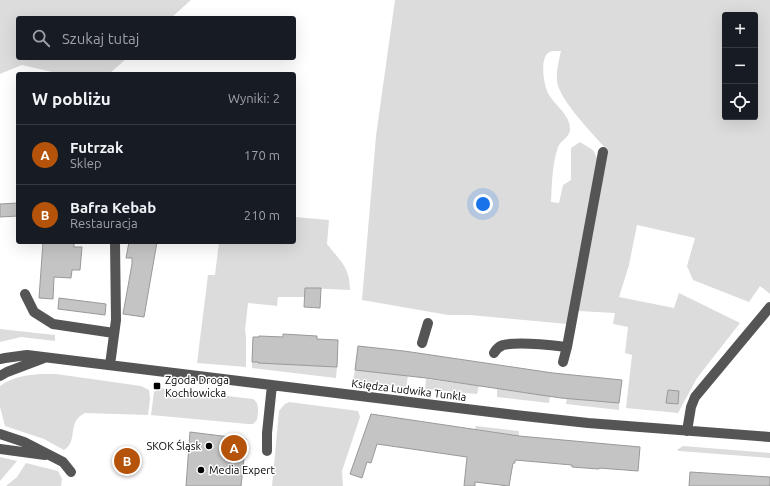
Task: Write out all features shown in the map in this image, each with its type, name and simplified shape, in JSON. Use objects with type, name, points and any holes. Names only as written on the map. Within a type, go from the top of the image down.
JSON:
[{"type":"street","points":[[563,362],[603,152]]},
{"type":"street","points":[[110,365],[116,320],[114,244]]},
{"type":"street","points":[[26,294],[34,312],[53,324],[114,333]]},
{"type":"street","points":[[687,431],[691,407],[695,397],[770,307]]},
{"type":"street","points":[[422,343],[428,323]]},
{"type":"street","points":[[494,353],[497,348],[503,345],[527,344],[567,347]]},
{"type":"street","name":"Księdza Ludwika Tunkla","points":[[0,360],[27,355],[522,416],[770,438]]},
{"type":"street","name":"Księdza Ludwika Tunkla","points":[[0,376],[46,357]]},
{"type":"street","points":[[267,452],[267,433],[272,385]]},
{"type":"street","points":[[0,434],[24,442],[63,462],[71,472]]},
{"type":"street","points":[[0,449],[49,456]]},
{"type":"shaded area","points":[[0,0],[191,0],[173,16],[16,16],[16,60],[125,60],[111,72],[52,72],[22,65],[0,74]]},
{"type":"shaded area","points":[[395,0],[770,0],[770,294],[760,286],[749,302],[693,280],[687,266],[695,238],[637,225],[629,265],[619,297],[674,308],[679,293],[740,323],[697,378],[678,413],[626,408],[632,355],[625,353],[628,327],[613,324],[615,313],[578,311],[608,151],[570,107],[559,89],[557,73],[561,51],[553,51],[548,53],[545,58],[543,68],[545,85],[548,93],[565,115],[570,125],[569,133],[559,145],[556,154],[551,202],[559,203],[563,185],[571,180],[571,148],[580,142],[593,150],[598,160],[567,324],[470,315],[448,315],[362,300],[376,136]]},
{"type":"shaded area","points":[[296,217],[329,220],[327,244],[346,270],[350,282],[350,290],[306,288],[305,297],[278,297],[277,306],[248,303],[245,330],[246,367],[197,363],[208,275],[215,275],[219,244],[296,244]]},
{"type":"shaded area","points":[[0,329],[55,335],[55,341],[21,337],[0,342]]},
{"type":"shaded area","points":[[252,362],[337,367],[336,378],[252,368]]},
{"type":"shaded area","points":[[355,370],[408,376],[406,387],[353,380]]},
{"type":"shaded area","points":[[56,374],[141,386],[149,390],[150,399],[148,415],[85,413],[76,421],[71,442],[64,450],[44,439],[5,426],[0,407],[0,386],[25,376]]},
{"type":"shaded area","points":[[426,379],[479,386],[477,394],[425,389]]},
{"type":"shaded area","points":[[160,388],[253,399],[258,405],[257,420],[253,424],[248,424],[151,415],[154,392]]},
{"type":"shaded area","points":[[497,389],[550,396],[549,403],[497,397]]},
{"type":"shaded area","points":[[567,398],[619,403],[619,410],[566,404]]},
{"type":"shaded area","points":[[289,402],[358,411],[360,417],[342,471],[343,486],[272,486],[279,411]]},
{"type":"shaded area","points":[[476,426],[519,431],[519,436],[475,429]]},
{"type":"shaded area","points":[[683,446],[770,453],[770,458],[677,450]]},
{"type":"shaded area","points":[[0,457],[17,461],[0,481]]},
{"type":"shaded area","points":[[26,463],[58,471],[62,479],[61,486],[6,486],[17,477]]},
{"type":"building","points":[[16,203],[16,216],[0,217],[0,204]]},
{"type":"building","points":[[43,244],[74,244],[74,247],[82,247],[80,270],[72,270],[71,278],[54,277],[53,299],[39,298]]},
{"type":"building","points":[[129,244],[157,244],[144,317],[123,314],[132,264],[132,258],[126,258]]},
{"type":"building","points":[[305,288],[321,288],[320,308],[304,307]]},
{"type":"building","points":[[59,298],[106,304],[105,315],[58,309]]},
{"type":"building","points":[[283,334],[317,336],[317,339],[338,340],[337,367],[252,362],[253,337],[283,337]]},
{"type":"building","points":[[358,346],[404,351],[553,373],[622,380],[619,403],[561,398],[426,378],[355,370]]},
{"type":"building","points":[[668,390],[679,391],[678,404],[666,403]]},
{"type":"building","points":[[371,414],[519,436],[640,447],[638,471],[572,467],[572,465],[515,460],[515,463],[513,463],[509,486],[475,482],[475,486],[464,486],[467,457],[377,444],[371,463],[367,462],[362,478],[350,474]]},
{"type":"building","points":[[190,432],[246,439],[241,486],[186,486]]},
{"type":"building","points":[[690,472],[770,477],[770,486],[689,486]]},
{"type":"place","name":"Zgoda Droga Kochłowicka","points":[[157,386]]},
{"type":"place","name":"SKOK Śląsk","points":[[209,446]]},
{"type":"place","name":"Futrzak","points":[[234,448]]},
{"type":"place","name":"Bafra Kebab","points":[[127,461]]},
{"type":"place","name":"Media Expert","points":[[201,470]]}]
